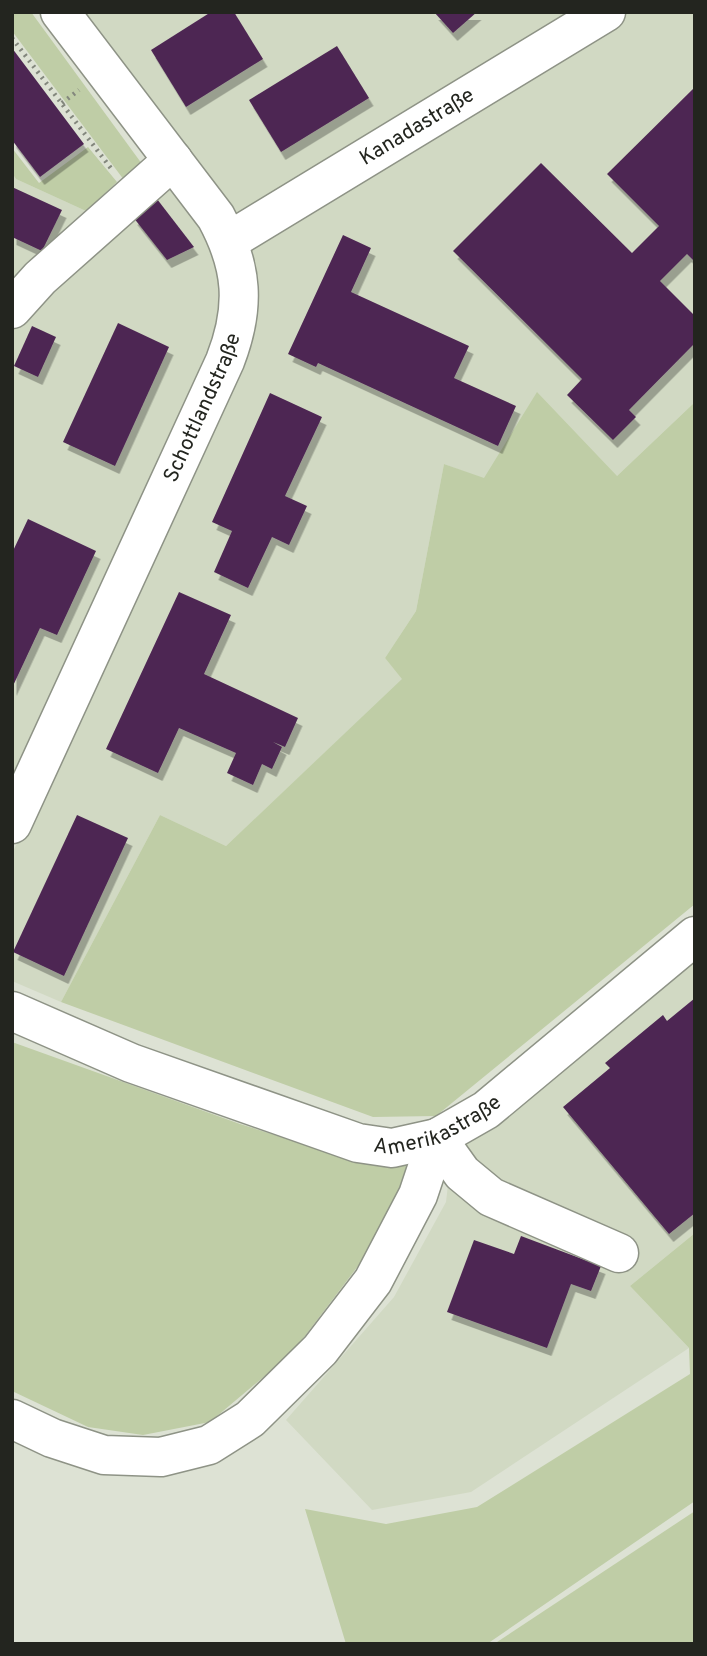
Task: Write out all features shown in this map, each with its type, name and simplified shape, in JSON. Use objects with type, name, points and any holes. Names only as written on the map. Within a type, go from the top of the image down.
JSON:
[{"type":"street","name":"Schottlandstraße","points":[[12,824],[232,343],[237,326],[237,265],[229,241],[216,217],[60,12]]},
{"type":"street","name":"Kanadastraße","points":[[229,241],[606,12]]},
{"type":"street","points":[[12,309],[40,278],[173,160]]},
{"type":"street","name":"Amerikastraße","points":[[12,1011],[131,1063],[358,1143],[392,1147],[437,1138],[486,1110],[695,936]]},
{"type":"street","points":[[437,1138],[462,1173],[491,1197],[619,1253]]},
{"type":"street","points":[[12,1419],[52,1438],[104,1455],[161,1457],[209,1445],[250,1419],[320,1350],[373,1280],[418,1195],[437,1138]]},
{"type":"path","points":[[12,38],[132,196]]},
{"type":"shaded area","points":[[83,12],[588,12],[236,225]]},
{"type":"shaded area","points":[[616,12],[695,12],[695,402],[617,476],[484,479],[444,464],[416,611],[385,658],[403,679],[226,846],[160,815],[61,1002],[12,981],[12,854],[237,351],[244,243]]},
{"type":"shaded area","points":[[12,173],[16,179],[86,211],[106,235],[169,177],[209,233],[225,270],[223,327],[12,791]]},
{"type":"shaded area","points":[[695,957],[695,1233],[630,1286],[689,1348],[471,1492],[372,1510],[286,1420],[394,1297],[446,1202],[453,1142]]},
{"type":"green space","points":[[12,12],[31,12],[142,164],[124,180],[12,31]]},
{"type":"green space","points":[[88,147],[117,182],[86,211],[16,179],[12,173],[12,148],[39,183]]},
{"type":"green space","points":[[537,392],[617,476],[695,402],[695,904],[436,1116],[373,1117],[61,1002],[160,815],[226,846],[402,679],[385,658],[416,611],[444,464],[484,478]]},
{"type":"green space","points":[[12,1042],[240,1124],[354,1160],[410,1164],[377,1241],[292,1353],[210,1422],[143,1435],[88,1427],[12,1391]]},
{"type":"green space","points":[[695,1233],[695,1501],[487,1644],[346,1644],[305,1509],[386,1524],[477,1507],[690,1374],[689,1348],[630,1286]]},
{"type":"green space","points":[[695,1511],[695,1644],[494,1644]]},
{"type":"building","points":[[211,12],[234,12],[263,59],[186,107],[151,50]]},
{"type":"building","points":[[434,12],[477,12],[453,33]]},
{"type":"building","points":[[337,46],[369,98],[281,152],[249,100]]},
{"type":"building","points":[[12,48],[84,144],[40,177],[12,140]]},
{"type":"building","points":[[695,87],[695,262],[687,254],[660,281],[695,316],[695,343],[629,410],[636,417],[613,440],[567,395],[582,379],[453,251],[541,163],[632,253],[659,226],[607,174]]},
{"type":"building","points":[[12,187],[62,210],[42,251],[12,237]]},
{"type":"building","points":[[157,199],[194,247],[167,260],[133,217]]},
{"type":"building","points":[[343,235],[371,248],[351,292],[469,346],[454,378],[516,406],[498,446],[318,363],[316,367],[288,354]]},
{"type":"building","points":[[118,323],[169,347],[115,466],[63,442]]},
{"type":"building","points":[[32,326],[56,337],[38,377],[14,366]]},
{"type":"building","points":[[270,393],[322,417],[285,496],[307,506],[289,545],[272,537],[248,588],[214,572],[232,531],[212,522]]},
{"type":"building","points":[[28,519],[96,551],[57,635],[40,628],[12,688],[12,553]]},
{"type":"building","points":[[179,592],[231,615],[204,674],[298,718],[285,747],[273,742],[282,747],[272,769],[262,764],[253,785],[227,773],[236,753],[179,728],[158,773],[106,749]]},
{"type":"building","points":[[77,815],[128,838],[64,976],[13,952]]},
{"type":"building","points":[[695,998],[695,1213],[669,1234],[563,1107],[610,1068],[605,1063],[663,1015],[667,1021]]},
{"type":"building","points":[[521,1236],[601,1266],[591,1291],[571,1284],[547,1348],[447,1312],[474,1240],[514,1254]]}]
